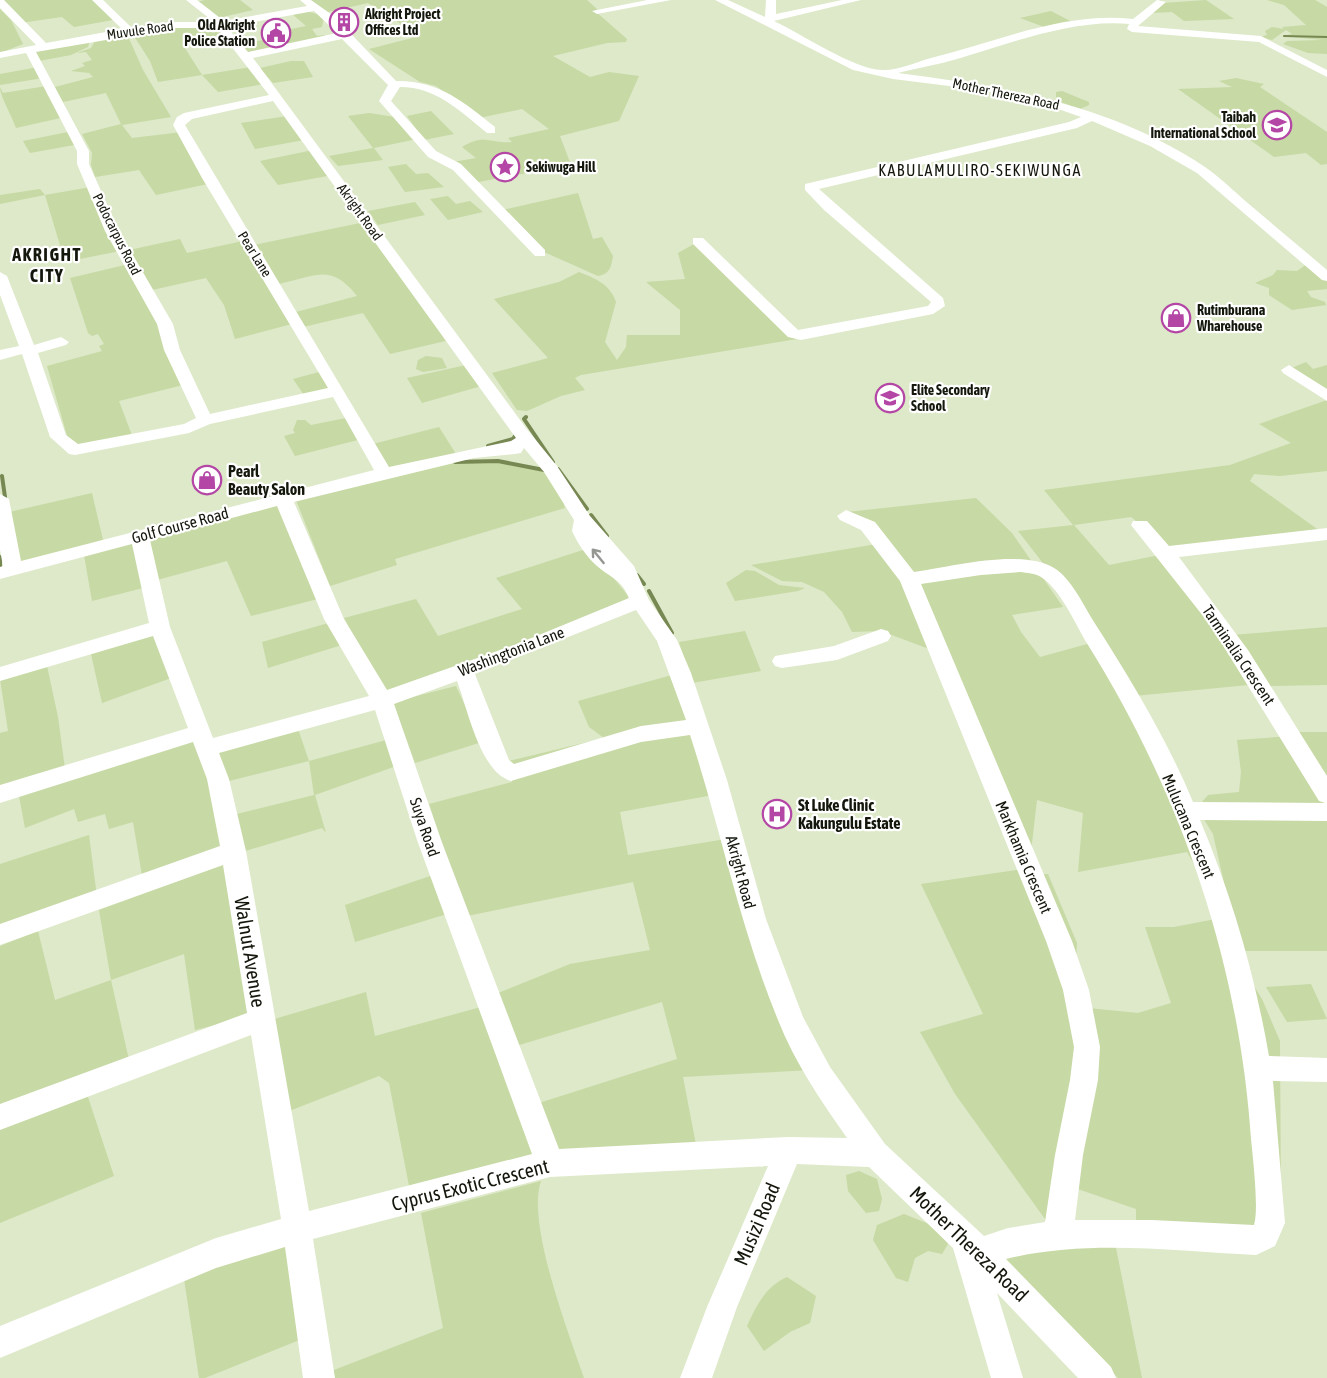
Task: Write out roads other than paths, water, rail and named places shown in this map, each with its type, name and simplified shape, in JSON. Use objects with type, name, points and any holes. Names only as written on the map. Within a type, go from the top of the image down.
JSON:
[{"type":"street","points":[[97,0],[130,31]]},
{"type":"street","name":"Akright Road","points":[[191,0],[222,25],[226,35],[246,56],[520,432],[540,455],[584,520],[581,531],[593,550],[605,565],[635,590],[667,640],[699,726],[754,920],[791,1020],[820,1076],[875,1154]]},
{"type":"street","points":[[305,0],[331,19],[393,84],[418,83],[433,87],[491,130]]},
{"type":"street","points":[[597,11],[666,0]]},
{"type":"street","name":"Mother Thereza Road","points":[[720,0],[766,19],[849,65],[881,75],[1003,91],[1058,104],[1154,143],[1201,170],[1327,277]]},
{"type":"street","points":[[766,19],[772,10],[771,0]]},
{"type":"street","points":[[766,19],[856,0]]},
{"type":"street","name":"Podocarpus Road","points":[[0,2],[36,47],[83,151],[83,164],[112,231],[165,324],[172,350],[206,420]]},
{"type":"street","points":[[1161,2],[1135,22],[1132,29],[1261,39],[1327,74]]},
{"type":"street","name":"Muvule Road","points":[[0,55],[130,31],[176,25],[222,25],[315,8]]},
{"type":"street","points":[[881,75],[966,53],[1007,38],[1108,19],[1135,22]]},
{"type":"street","points":[[246,56],[344,35]]},
{"type":"street","points":[[393,84],[393,89],[385,98],[389,106],[432,154],[457,167],[540,253]]},
{"type":"street","name":"Pear Lane","points":[[276,98],[188,116],[181,120],[179,125],[208,178],[338,391],[384,473]]},
{"type":"street","points":[[698,241],[793,334],[812,334],[933,310],[939,304],[938,301],[810,188],[1072,125],[1092,116]]},
{"type":"street","points":[[0,276],[29,349],[58,437],[69,447],[79,451],[189,428],[206,420],[338,391]]},
{"type":"street","points":[[0,354],[60,342]]},
{"type":"street","points":[[1289,370],[1327,396]]},
{"type":"street","points":[[501,449],[522,442],[525,439],[520,432]]},
{"type":"street","name":"Golf Course Road","points":[[6,572],[384,473],[501,449],[540,455]]},
{"type":"street","name":"Golf Course Road","points":[[467,455],[540,455]]},
{"type":"street","name":"Suya Road","points":[[283,498],[334,619],[382,700],[429,840],[549,1163]]},
{"type":"street","points":[[0,499],[6,572]]},
{"type":"street","name":"Markhamia Crescent","points":[[846,516],[868,526],[909,579],[1059,940],[1076,990],[1087,1047],[1058,1235]]},
{"type":"street","name":"Tarminalia Crescent","points":[[1140,525],[1166,552],[1250,665],[1327,795]]},
{"type":"street","points":[[1166,552],[1327,534]]},
{"type":"street","name":"Walnut Avenue","points":[[140,536],[160,627],[218,779],[234,851],[297,1229],[319,1378]]},
{"type":"street","name":"Mulucana Crescent","points":[[909,579],[1015,565],[1039,568],[1054,577],[1110,664],[1154,746],[1200,846],[1236,958],[1258,1068],[1266,1141],[1270,1223],[1268,1232],[1256,1240],[1058,1235]]},
{"type":"street","name":"Washingtonia Lane","points":[[0,794],[202,740],[382,700],[524,649],[635,590]]},
{"type":"street","points":[[0,674],[160,627]]},
{"type":"street","points":[[782,661],[837,652],[881,636]]},
{"type":"street","points":[[463,669],[474,703],[501,766],[511,772],[531,769],[642,734],[699,726]]},
{"type":"street","points":[[1184,811],[1327,812]]},
{"type":"street","points":[[0,935],[234,851]]},
{"type":"street","points":[[0,1117],[261,1019]]},
{"type":"street","points":[[1258,1068],[1327,1070]]},
{"type":"street","points":[[788,1151],[824,1150],[875,1154]]},
{"type":"street","name":"Cyprus Exotic Crescent","points":[[0,1342],[216,1253],[297,1229],[549,1163],[788,1151]]},
{"type":"street","name":"Musizi Road","points":[[696,1378],[722,1307],[788,1151]]},
{"type":"street","name":"Mother Thereza Road","points":[[875,1154],[982,1245],[1061,1336],[1101,1378]]},
{"type":"street","points":[[1007,1378],[982,1245],[1058,1235]]},
{"type":"waterway","points":[[1284,36],[1327,37]]},
{"type":"waterway","points":[[1039,98],[1060,103]]},
{"type":"waterway","points":[[526,417],[524,419],[553,462]]},
{"type":"waterway","points":[[488,446],[513,439],[517,433]]},
{"type":"waterway","points":[[455,462],[498,461],[544,470]]},
{"type":"waterway","points":[[558,469],[587,509]]},
{"type":"waterway","points":[[2,476],[5,497]]},
{"type":"waterway","points":[[591,515],[607,536]]},
{"type":"waterway","points":[[0,557],[0,569]]},
{"type":"waterway","points":[[637,575],[644,584]]},
{"type":"waterway","points":[[649,591],[672,633]]},
{"type":"place","name":"Akright Project Offices Ltd","points":[[344,22]]},
{"type":"place","name":"Old Akright Police Station","points":[[276,33]]},
{"type":"place","name":"Taibah International School","points":[[1277,125]]},
{"type":"place","name":"Sekiwuga Hill","points":[[505,167]]},
{"type":"place","name":"Rutimburana Wharehouse","points":[[1176,318]]},
{"type":"place","name":"Elite Secondary School","points":[[890,398]]},
{"type":"place","name":"Pearl Beauty Salon","points":[[207,480]]},
{"type":"place","name":"St Luke Clinic Kakungulu Estate","points":[[777,814]]},
{"type":"district","name":"KABULAMULIRO-SEKIWUNGA","points":[[980,170]]},
{"type":"district","name":"AKRIGHT CITY","points":[[47,265]]}]
